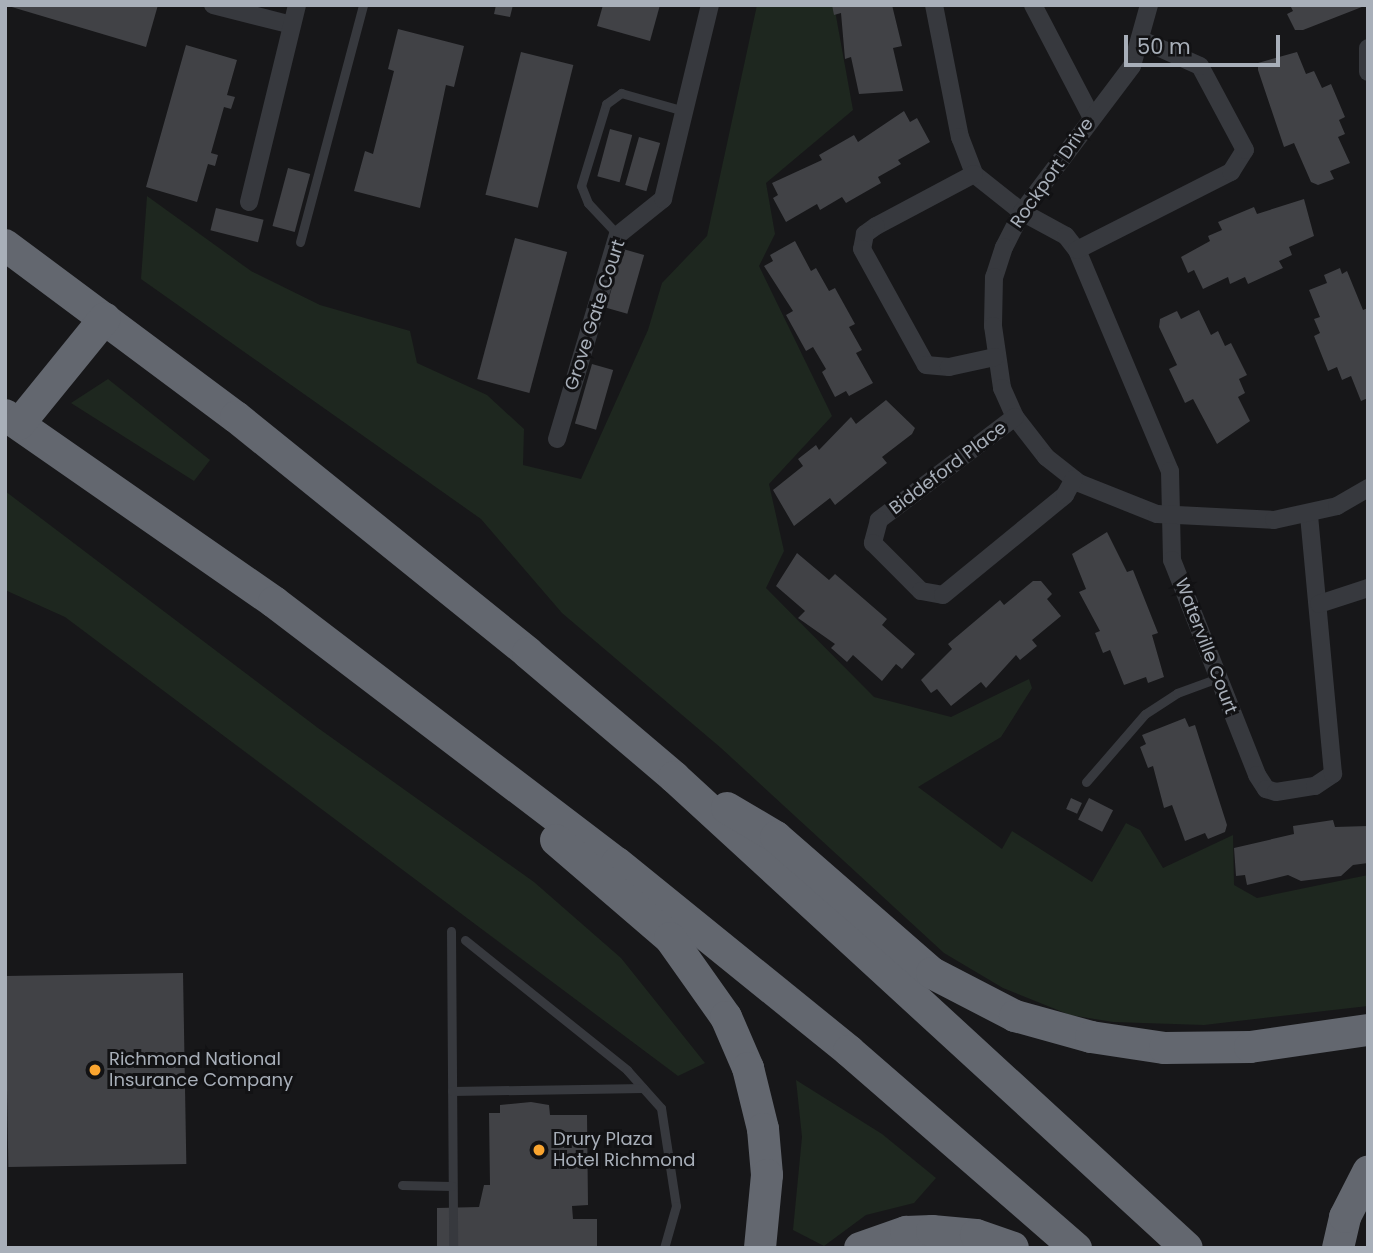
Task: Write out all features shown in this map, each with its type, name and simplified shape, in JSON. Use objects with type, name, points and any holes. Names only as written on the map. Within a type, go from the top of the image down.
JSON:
[{"type":"highway","points":[[5,245],[105,318],[364,519],[674,778],[1186,1248]]},
{"type":"highway","points":[[105,318],[12,419],[435,722],[849,1051],[1076,1248]]},
{"type":"highway","points":[[435,722],[566,850],[670,938],[716,999],[740,1045],[761,1115],[767,1175],[760,1248]]},
{"type":"highway","points":[[674,778],[776,837],[948,984],[1015,1016],[1091,1037],[1165,1048],[1250,1047],[1365,1029]]},
{"type":"highway","points":[[1338,1248],[1345,1217],[1368,1172]]},
{"type":"highway","points":[[860,1248],[906,1232],[932,1231],[976,1235],[1013,1248]]},
{"type":"street","points":[[213,5],[292,25]]},
{"type":"street","points":[[249,202],[297,5]]},
{"type":"street","name":"Grove Gate Court","points":[[557,439],[618,234],[663,199],[710,5]]},
{"type":"street","points":[[934,5],[960,137],[974,174],[876,226],[865,234],[862,249],[926,365],[949,367],[995,357]]},
{"type":"street","points":[[1033,5],[1091,116]]},
{"type":"street","name":"Rockport Drive","points":[[1149,5],[1142,40],[1132,65],[1091,116],[1022,212],[994,277],[995,357],[1015,417],[1046,457],[1074,479],[1107,498],[1168,515],[1239,520],[1309,514],[1368,488]]},
{"type":"street","points":[[1077,250],[1231,172],[1245,150],[1243,141],[1200,66],[1142,40]]},
{"type":"street","points":[[1368,48],[1368,72]]},
{"type":"street","name":"Waterville Court","points":[[974,174],[1022,212],[1052,226],[1077,250],[1170,471],[1168,515],[1172,560],[1218,678],[1266,789],[1328,782],[1334,761],[1309,514]]},
{"type":"street","name":"Biddeford Place","points":[[1015,417],[879,520],[873,543],[921,591],[943,596],[1065,495],[1074,479]]},
{"type":"street","points":[[1319,604],[1368,589]]},
{"type":"lane","points":[[300,242],[363,5]]},
{"type":"lane","points":[[618,234],[588,203],[581,186],[606,104],[621,93],[684,111]]},
{"type":"lane","points":[[1086,782],[1145,714],[1177,693],[1218,678]]},
{"type":"lane","points":[[451,931],[453,1248]]},
{"type":"lane","points":[[465,940],[643,1088],[661,1108],[676,1206],[664,1248]]},
{"type":"lane","points":[[452,1091],[643,1088]]},
{"type":"lane","points":[[402,1185],[452,1186]]},
{"type":"shaded area","points":[[757,5],[834,5],[853,110],[766,183],[775,234],[759,266],[832,416],[769,484],[784,551],[766,588],[874,697],[951,717],[1029,679],[1032,688],[1001,737],[918,787],[1002,849],[1012,831],[1092,882],[1126,823],[1140,830],[1163,868],[1233,835],[1234,885],[1257,898],[1368,875],[1368,1006],[1204,1025],[1113,1022],[1070,1015],[1003,988],[944,953],[721,748],[562,613],[481,519],[141,279],[147,196],[251,271],[320,305],[410,331],[417,363],[487,395],[524,429],[523,465],[581,479],[648,330],[662,283],[707,236]]},
{"type":"shaded area","points":[[108,379],[210,460],[194,481],[71,403]]},
{"type":"shaded area","points":[[5,491],[318,728],[534,882],[621,958],[705,1063],[678,1076],[65,617],[5,590]]},
{"type":"shaded area","points":[[796,1080],[882,1134],[936,1178],[914,1203],[866,1215],[824,1246],[793,1230],[802,1137]]},
{"type":"building","points":[[5,5],[158,5],[146,47]]},
{"type":"building","points":[[496,5],[513,5],[510,17],[494,14]]},
{"type":"building","points":[[603,5],[660,5],[650,41],[597,26]]},
{"type":"building","points":[[832,5],[892,5],[902,46],[893,48],[903,91],[859,94],[851,57],[845,59],[841,13],[834,15]]},
{"type":"building","points":[[1290,5],[1367,5],[1303,30],[1295,30],[1287,14],[1293,11]]},
{"type":"building","points":[[398,29],[464,46],[454,87],[446,85],[420,208],[354,191],[365,151],[373,154],[394,71],[388,69]]},
{"type":"building","points":[[186,45],[237,60],[227,95],[235,97],[231,109],[224,107],[211,153],[218,155],[215,166],[208,164],[197,202],[146,187]]},
{"type":"building","points":[[521,52],[573,65],[538,208],[485,195]]},
{"type":"building","points":[[1297,52],[1306,74],[1314,71],[1322,88],[1331,84],[1345,117],[1339,120],[1345,134],[1338,137],[1350,163],[1330,171],[1334,179],[1318,185],[1311,182],[1294,143],[1284,147],[1258,70],[1258,63]]},
{"type":"building","points":[[904,111],[910,122],[917,118],[930,142],[898,160],[901,164],[878,177],[881,183],[846,203],[842,197],[820,210],[817,204],[786,222],[773,198],[778,195],[772,183],[822,160],[819,155],[854,135],[858,142]]},
{"type":"building","points":[[610,129],[632,135],[620,182],[597,176]]},
{"type":"building","points":[[639,137],[660,143],[646,191],[625,185]]},
{"type":"building","points":[[288,168],[310,174],[295,232],[272,226]]},
{"type":"building","points":[[1304,199],[1314,236],[1289,247],[1292,255],[1279,261],[1283,268],[1248,284],[1245,277],[1230,284],[1228,277],[1203,289],[1194,270],[1188,273],[1181,257],[1210,241],[1208,236],[1222,230],[1218,222],[1254,207],[1257,214]]},
{"type":"building","points":[[216,208],[264,220],[258,242],[210,230]]},
{"type":"building","points":[[515,238],[567,252],[529,393],[477,379]]},
{"type":"building","points":[[795,241],[811,271],[816,268],[829,291],[835,288],[855,324],[849,327],[862,350],[856,353],[873,383],[849,396],[846,391],[835,397],[822,372],[826,369],[813,347],[806,351],[786,315],[793,311],[764,266],[773,261],[770,255]]},
{"type":"building","points":[[623,249],[644,255],[627,314],[606,308]]},
{"type":"building","points":[[1340,268],[1342,274],[1347,271],[1363,310],[1368,308],[1368,398],[1361,401],[1351,376],[1342,380],[1337,367],[1328,371],[1314,336],[1320,333],[1314,319],[1320,317],[1309,290],[1327,283],[1324,275]]},
{"type":"building","points":[[1199,310],[1211,335],[1218,331],[1225,346],[1231,343],[1247,375],[1239,379],[1245,393],[1238,397],[1250,421],[1217,444],[1193,399],[1185,403],[1169,369],[1177,365],[1159,327],[1160,319],[1177,311],[1181,319]]},
{"type":"building","points":[[592,364],[613,370],[596,430],[575,424]]},
{"type":"building","points":[[886,400],[915,428],[912,434],[882,457],[887,463],[835,505],[830,498],[794,526],[773,490],[803,466],[798,459],[816,445],[819,450],[851,417],[856,424]]},
{"type":"building","points":[[1107,532],[1127,572],[1133,570],[1158,633],[1152,635],[1164,677],[1148,683],[1146,677],[1124,685],[1110,650],[1103,653],[1095,633],[1100,631],[1079,592],[1086,589],[1072,554]]},
{"type":"building","points":[[797,553],[829,580],[835,574],[887,619],[882,625],[915,654],[902,669],[896,664],[882,681],[853,655],[847,662],[831,648],[835,644],[798,618],[805,611],[776,586]]},
{"type":"building","points":[[1033,581],[1041,581],[1052,594],[1047,599],[1061,616],[1032,640],[1037,646],[1020,660],[1016,655],[986,688],[981,682],[951,706],[937,689],[931,693],[921,680],[952,649],[948,644],[1000,600],[1004,605]]},
{"type":"building","points":[[1185,718],[1189,727],[1195,725],[1227,825],[1225,832],[1208,839],[1205,833],[1185,841],[1172,805],[1164,808],[1153,766],[1148,768],[1140,747],[1146,744],[1142,735]]},
{"type":"building","points":[[1071,798],[1082,803],[1077,814],[1066,809]]},
{"type":"building","points":[[1089,798],[1113,810],[1102,832],[1078,819]]},
{"type":"building","points":[[1333,820],[1335,827],[1368,826],[1368,863],[1353,865],[1341,876],[1301,881],[1288,875],[1247,885],[1245,875],[1236,876],[1234,848],[1294,834],[1293,826]]},
{"type":"building","name":"Richmond National Insurance Company","points":[[183,973],[186,1164],[8,1167],[5,976]]},
{"type":"building","name":"Drury Plaza Hotel Richmond","points":[[531,1102],[549,1105],[550,1115],[587,1115],[588,1205],[572,1206],[573,1219],[597,1219],[597,1248],[437,1248],[437,1208],[479,1207],[484,1185],[490,1185],[489,1113],[500,1113],[500,1105]]},
{"type":"place","name":"Richmond National Insurance Company","points":[[95,1070]]},
{"type":"place","name":"Drury Plaza Hotel Richmond","points":[[539,1150]]}]
